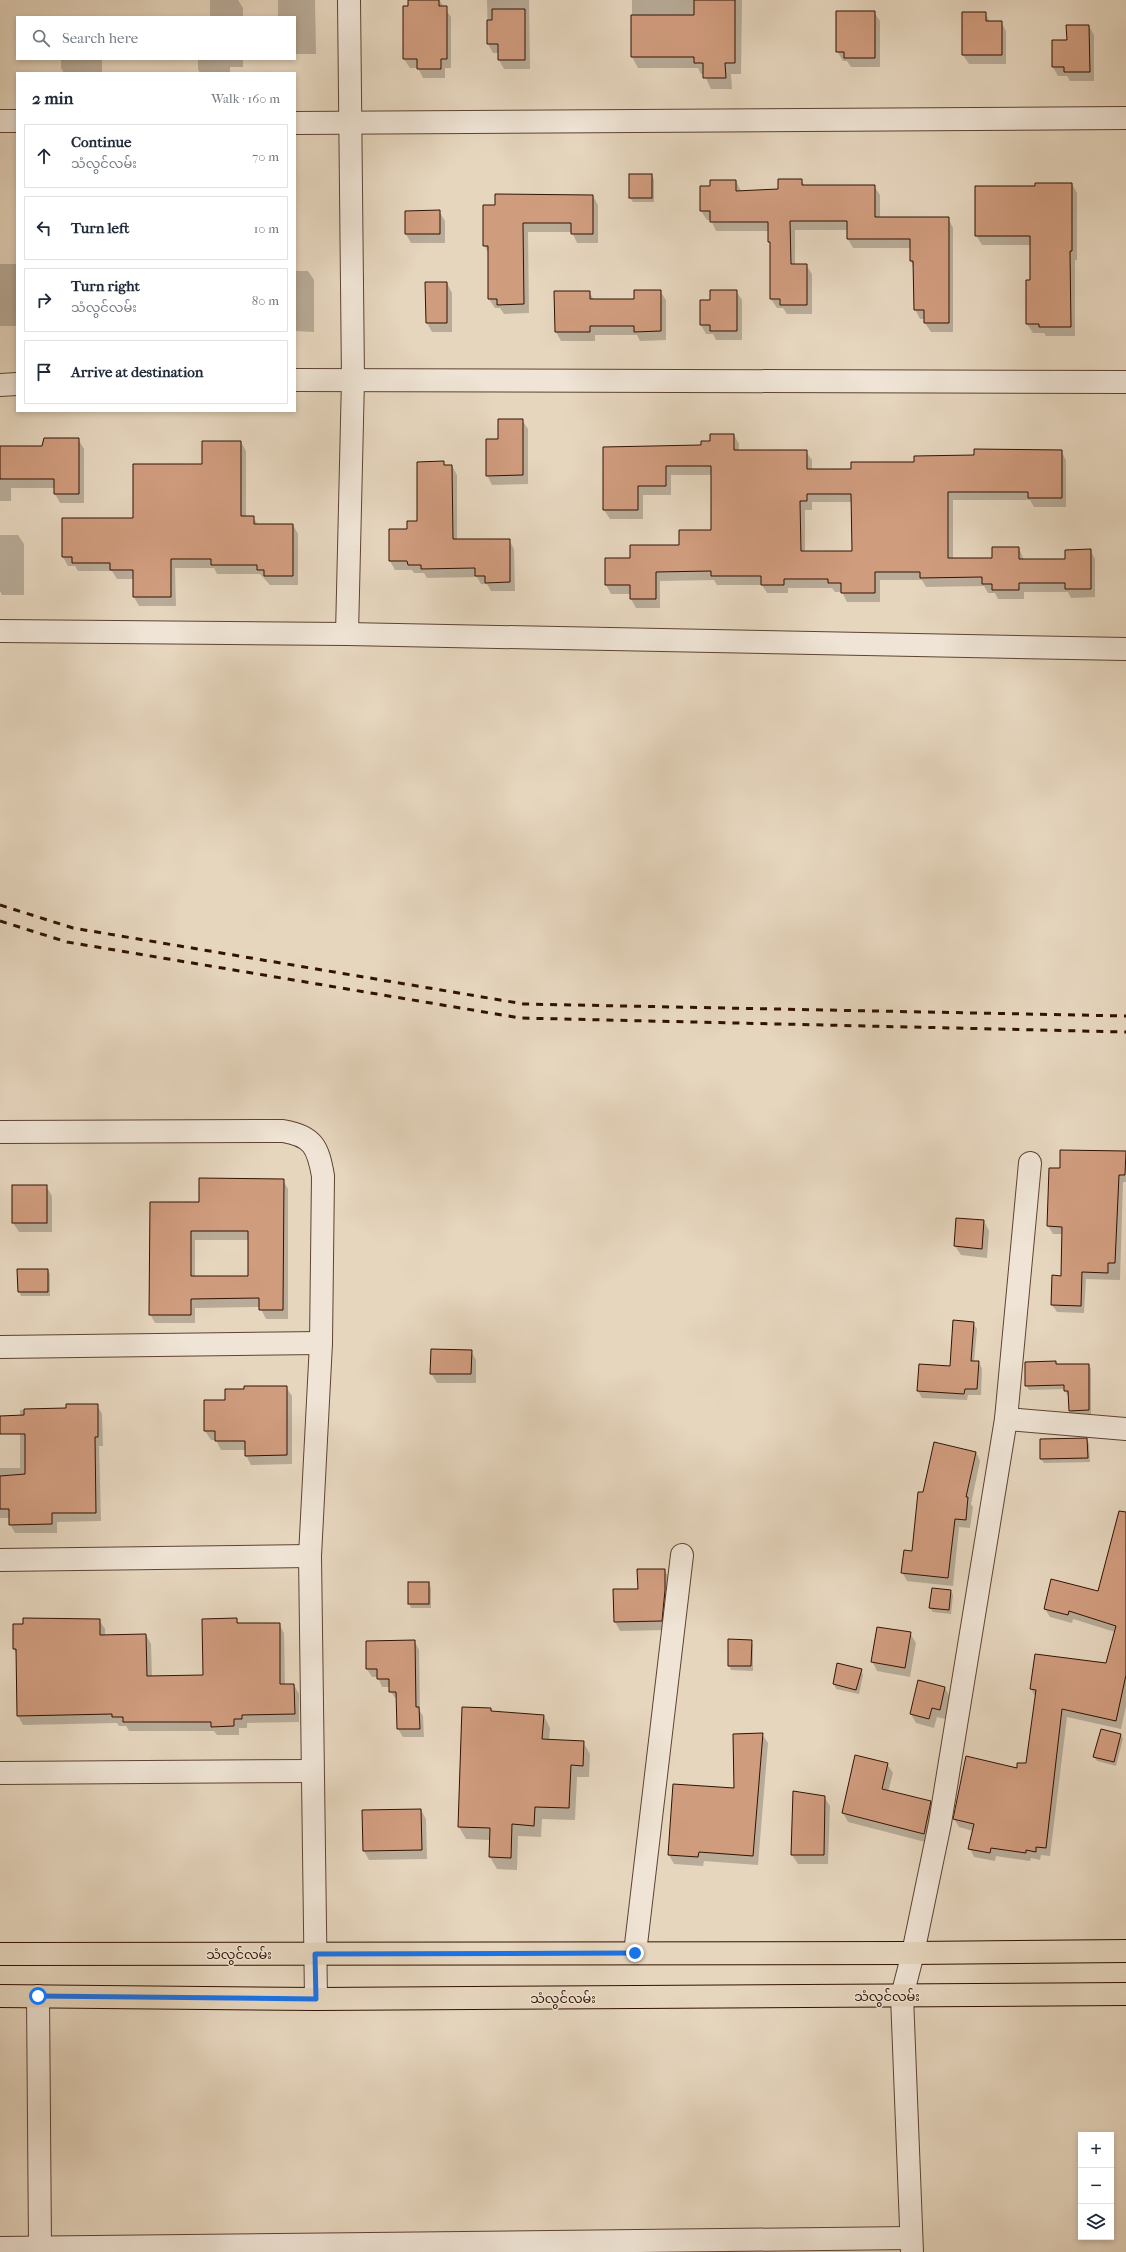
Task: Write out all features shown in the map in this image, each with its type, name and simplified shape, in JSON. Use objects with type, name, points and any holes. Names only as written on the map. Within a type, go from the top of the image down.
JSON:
[{"type":"main road","name":"သံလွင်လမ်း","points":[[0,1954],[914,1953],[1126,1951]]},
{"type":"main road","name":"သံလွင်လမ်း","points":[[0,1996],[316,1999],[1126,1994]]},
{"type":"street","points":[[347,634],[353,379],[349,124],[349,0]]},
{"type":"street","points":[[296,123],[349,124],[1126,118]]},
{"type":"street","points":[[0,121],[16,121]]},
{"type":"street","points":[[296,380],[1126,382]]},
{"type":"street","points":[[0,384],[16,384]]},
{"type":"street","points":[[0,631],[347,634],[1126,649]]},
{"type":"street","points":[[0,1132],[283,1131],[299,1134],[314,1144],[320,1158],[323,1176],[321,1343],[310,1556],[316,1999]]},
{"type":"street","points":[[0,2248],[911,2245],[902,1996],[914,1953],[940,1823],[1006,1419],[1030,1163]]},
{"type":"street","points":[[0,1347],[321,1343]]},
{"type":"street","points":[[1006,1419],[1126,1429]]},
{"type":"street","points":[[635,1953],[682,1555]]},
{"type":"street","points":[[0,1560],[310,1556]]},
{"type":"street","points":[[0,1773],[312,1771]]},
{"type":"street","points":[[38,1996],[40,2247]]},
{"type":"building","points":[[408,0],[439,0],[439,6],[447,6],[447,59],[441,59],[441,69],[417,69],[417,59],[403,59],[403,6],[408,6]]},
{"type":"building","points":[[694,0],[735,0],[735,63],[725,63],[726,78],[703,78],[703,63],[694,63],[694,57],[631,57],[631,15],[694,15]]},
{"type":"building","points":[[492,9],[525,9],[525,60],[498,60],[498,44],[487,44],[487,20],[492,20]]},
{"type":"building","points":[[836,11],[875,11],[875,58],[844,58],[844,52],[836,52]]},
{"type":"building","points":[[962,12],[986,12],[986,21],[1002,21],[1002,55],[962,55]]},
{"type":"building","points":[[1066,25],[1089,25],[1090,72],[1064,72],[1064,67],[1052,67],[1052,40],[1067,40]]},
{"type":"building","points":[[629,174],[652,174],[652,198],[629,198]]},
{"type":"building","points":[[778,179],[802,179],[802,185],[875,185],[875,217],[949,217],[949,323],[924,323],[924,310],[914,310],[913,261],[910,261],[910,239],[847,239],[847,221],[790,221],[791,264],[807,264],[807,305],[780,305],[780,299],[770,299],[770,242],[768,242],[768,222],[710,222],[710,211],[700,211],[700,186],[710,186],[710,180],[736,180],[736,191],[778,189]]},
{"type":"building","points":[[1035,183],[1072,183],[1072,251],[1070,251],[1071,327],[1039,327],[1039,324],[1026,324],[1026,280],[1030,280],[1030,236],[975,236],[975,186],[1035,186]]},
{"type":"building","points":[[495,194],[593,195],[593,234],[571,234],[571,223],[523,223],[524,304],[497,305],[497,299],[488,299],[488,246],[483,246],[483,205],[495,205]]},
{"type":"building","points":[[440,210],[440,234],[405,234],[405,211]]},
{"type":"building","points":[[425,282],[447,282],[447,323],[426,323]]},
{"type":"building","points":[[634,290],[661,290],[661,331],[634,332],[634,326],[590,326],[590,332],[555,332],[554,291],[590,291],[590,299],[634,299]]},
{"type":"building","points":[[710,290],[737,290],[737,331],[710,331],[710,325],[700,325],[700,300],[710,300]]},
{"type":"building","points":[[498,419],[523,419],[523,475],[486,476],[486,439],[498,439]]},
{"type":"building","points":[[710,434],[734,434],[734,450],[807,450],[807,469],[851,469],[851,462],[914,462],[914,456],[974,455],[974,449],[1062,450],[1062,498],[1028,498],[1028,492],[948,492],[948,558],[992,558],[992,547],[1019,547],[1019,559],[1065,559],[1065,550],[1091,549],[1091,589],[1065,589],[1065,583],[1019,583],[1019,590],[992,590],[992,584],[982,584],[982,577],[920,578],[920,572],[875,572],[875,593],[841,593],[841,583],[828,583],[828,579],[784,579],[784,585],[761,585],[761,576],[711,576],[711,571],[656,572],[656,599],[630,599],[630,585],[605,585],[605,558],[630,558],[630,545],[679,545],[679,530],[711,530],[711,466],[666,466],[666,486],[638,486],[638,510],[603,510],[603,447],[701,445],[701,441],[710,441]],"holes":[[[807,494],[851,494],[852,551],[801,551],[800,501],[807,501]]]},
{"type":"building","points":[[44,438],[79,438],[79,494],[54,494],[54,479],[0,479],[0,446],[42,446]]},
{"type":"building","points":[[202,441],[241,441],[241,516],[254,516],[254,524],[293,524],[293,576],[264,576],[264,570],[257,570],[257,565],[211,565],[211,559],[171,559],[171,597],[133,597],[133,570],[110,570],[110,563],[72,563],[72,557],[62,557],[62,518],[133,518],[133,464],[202,464]]},
{"type":"building","points":[[444,461],[444,465],[452,465],[453,539],[510,539],[510,582],[485,583],[485,576],[475,576],[475,568],[421,569],[421,565],[408,565],[407,561],[389,561],[389,529],[407,529],[407,521],[417,521],[417,462]]},
{"type":"building","points":[[1060,1150],[1126,1151],[1125,1175],[1119,1175],[1115,1263],[1108,1263],[1108,1273],[1082,1272],[1081,1306],[1051,1305],[1052,1275],[1061,1276],[1062,1227],[1047,1226],[1049,1168],[1060,1168]]},
{"type":"building","points":[[199,1178],[284,1179],[283,1310],[259,1310],[259,1298],[191,1299],[191,1315],[149,1315],[150,1202],[199,1202]],"holes":[[[191,1231],[248,1231],[248,1276],[191,1276]]]},
{"type":"building","points":[[12,1185],[47,1185],[47,1223],[12,1223]]},
{"type":"building","points":[[956,1218],[984,1220],[982,1249],[954,1246]]},
{"type":"building","points":[[17,1269],[48,1269],[48,1292],[18,1292]]},
{"type":"building","points":[[953,1320],[974,1322],[971,1361],[979,1361],[977,1389],[965,1389],[964,1394],[917,1391],[919,1364],[950,1366]]},
{"type":"building","points":[[431,1349],[472,1350],[471,1374],[430,1374]]},
{"type":"building","points":[[1056,1361],[1056,1364],[1089,1364],[1089,1410],[1069,1411],[1068,1391],[1064,1391],[1064,1385],[1025,1386],[1025,1362]]},
{"type":"building","points":[[244,1386],[287,1386],[287,1455],[245,1456],[245,1441],[215,1441],[215,1431],[204,1431],[204,1400],[225,1400],[225,1389],[244,1389]]},
{"type":"building","points":[[66,1404],[98,1404],[98,1437],[95,1437],[96,1513],[52,1513],[52,1524],[9,1525],[9,1509],[0,1509],[0,1476],[25,1474],[25,1434],[0,1434],[0,1416],[24,1415],[24,1409],[66,1408]]},
{"type":"building","points":[[1087,1438],[1088,1458],[1040,1459],[1040,1439]]},
{"type":"building","points":[[934,1442],[976,1452],[966,1497],[968,1497],[966,1520],[955,1519],[948,1578],[901,1573],[904,1550],[912,1551],[918,1492],[923,1492]]},
{"type":"building","points":[[1119,1511],[1126,1512],[1126,1675],[1116,1721],[1062,1709],[1046,1848],[1036,1847],[1036,1852],[1026,1850],[1026,1853],[991,1848],[990,1853],[968,1849],[974,1824],[953,1819],[966,1756],[1017,1768],[1017,1763],[1026,1763],[1036,1690],[1030,1689],[1035,1654],[1106,1663],[1116,1626],[1069,1611],[1068,1615],[1044,1609],[1051,1579],[1098,1591]]},
{"type":"building","points":[[637,1569],[665,1569],[665,1590],[662,1621],[614,1622],[613,1589],[638,1589]]},
{"type":"building","points":[[408,1582],[429,1582],[429,1604],[408,1604]]},
{"type":"building","points":[[932,1588],[951,1590],[949,1610],[929,1608]]},
{"type":"building","points":[[23,1618],[100,1619],[100,1635],[146,1634],[147,1676],[203,1675],[202,1619],[237,1618],[237,1623],[280,1623],[280,1684],[294,1684],[295,1714],[242,1715],[242,1719],[234,1719],[234,1726],[211,1727],[211,1722],[123,1722],[123,1717],[112,1717],[112,1714],[17,1716],[16,1649],[13,1649],[13,1624],[23,1624]]},
{"type":"building","points":[[877,1627],[911,1632],[905,1668],[871,1662]]},
{"type":"building","points":[[728,1639],[752,1640],[751,1666],[728,1666]]},
{"type":"building","points":[[415,1640],[416,1707],[419,1707],[420,1729],[397,1729],[396,1692],[389,1692],[389,1679],[377,1679],[377,1669],[366,1669],[366,1641]]},
{"type":"building","points":[[837,1663],[862,1669],[856,1690],[833,1684]]},
{"type":"building","points":[[918,1680],[945,1687],[940,1710],[932,1708],[929,1719],[910,1714]]},
{"type":"building","points":[[462,1707],[491,1708],[491,1711],[544,1715],[542,1739],[584,1741],[583,1766],[571,1765],[569,1808],[535,1807],[534,1826],[512,1824],[511,1858],[489,1857],[490,1828],[458,1827]]},
{"type":"building","points":[[1101,1729],[1121,1734],[1114,1762],[1093,1757]]},
{"type":"building","points":[[763,1733],[753,1856],[699,1852],[698,1857],[668,1855],[673,1784],[734,1788],[733,1734]]},
{"type":"building","points":[[855,1755],[888,1763],[882,1789],[931,1801],[924,1834],[842,1813]]},
{"type":"building","points":[[793,1791],[825,1796],[824,1855],[791,1855]]},
{"type":"building","points":[[421,1809],[422,1850],[363,1851],[362,1810]]},
{"type":"railway","points":[[0,905],[73,928],[524,1004],[1126,1016]]},
{"type":"railway","points":[[0,921],[67,942],[520,1018],[1126,1032]]},
{"type":"route","points":[[38,1996],[316,1999],[315,1954],[635,1953]]}]
